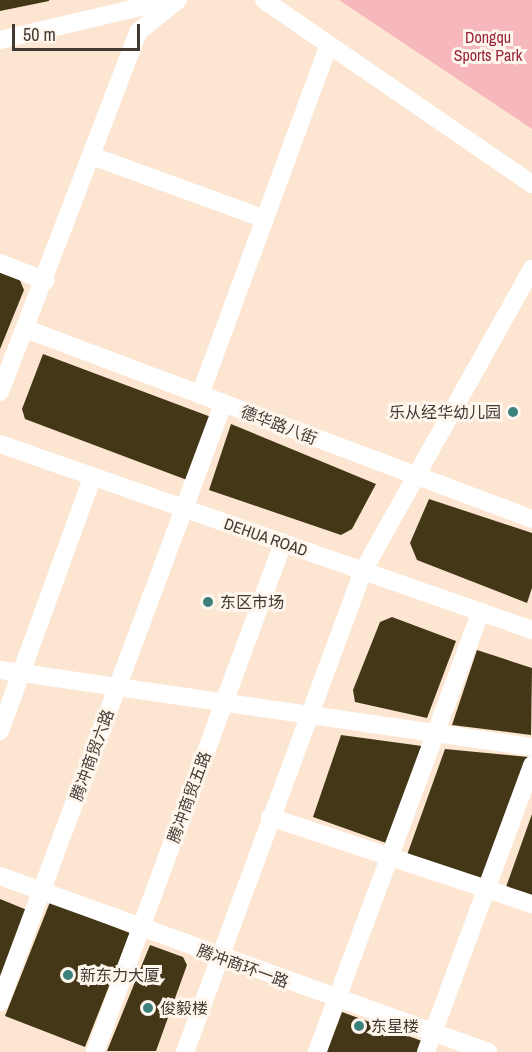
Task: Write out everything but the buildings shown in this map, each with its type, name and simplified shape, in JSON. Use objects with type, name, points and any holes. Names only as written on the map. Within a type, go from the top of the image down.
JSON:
[{"type":"street","points":[[0,40],[170,0]]},
{"type":"street","points":[[0,392],[46,281],[138,32],[178,0]]},
{"type":"street","points":[[264,0],[532,184]]},
{"type":"street","points":[[200,395],[262,218],[328,45]]},
{"type":"street","points":[[92,156],[262,218]]},
{"type":"street","points":[[0,263],[46,281]]},
{"type":"street","points":[[185,1052],[270,817],[363,571],[532,269]]},
{"type":"street","name":"德华路八街","points":[[26,329],[532,519]]},
{"type":"street","name":"腾冲商贸六路","points":[[0,1002],[223,404]]},
{"type":"street","name":"DEHUA ROAD","points":[[0,444],[532,630]]},
{"type":"street","points":[[0,731],[93,476]]},
{"type":"street","name":"腾冲商贸五路","points":[[96,1052],[283,543]]},
{"type":"street","points":[[317,1052],[481,612]]},
{"type":"street","points":[[0,670],[116,690],[532,747]]},
{"type":"street","points":[[426,1052],[532,765]]},
{"type":"street","points":[[270,817],[532,904]]},
{"type":"street","name":"腾冲商环一路","points":[[0,876],[219,957],[488,1052]]},
{"type":"green space","name":"Dongqu Sports Park","points":[[339,0],[532,0],[532,129]]},
{"type":"place","name":"乐从经华幼儿园","points":[[513,412]]},
{"type":"place","name":"东区市场","points":[[208,602]]},
{"type":"place","name":"新东力大厦","points":[[68,975]]},
{"type":"place","name":"俊毅楼","points":[[148,1008]]},
{"type":"place","name":"东星楼","points":[[359,1026]]}]
